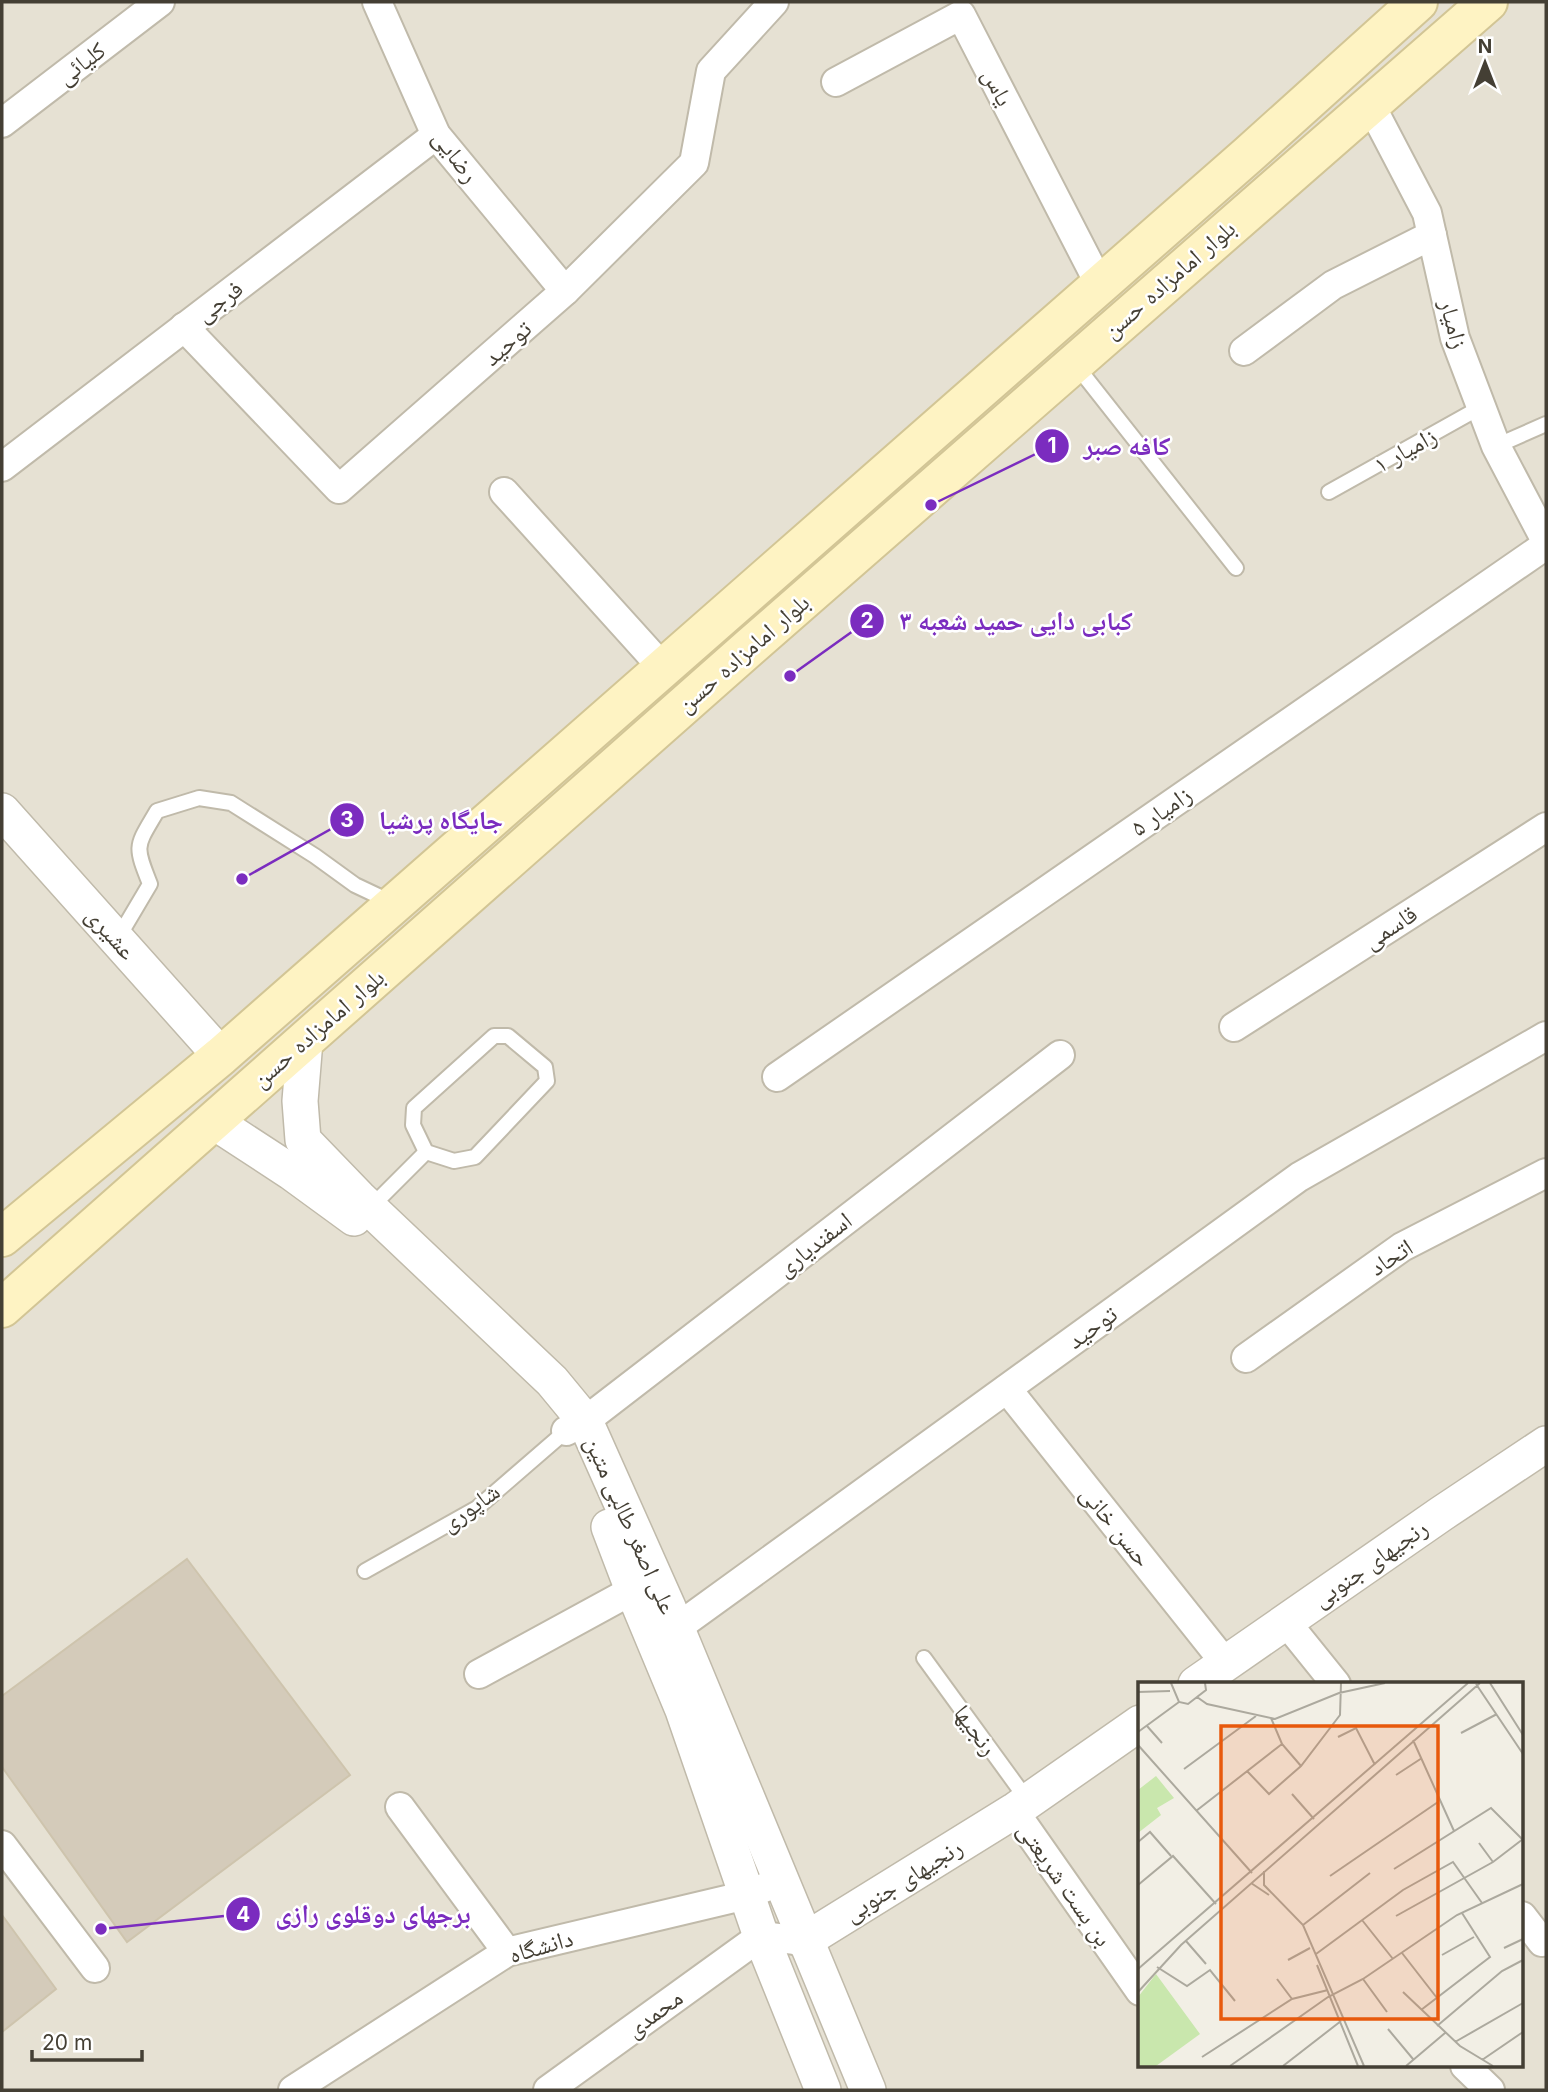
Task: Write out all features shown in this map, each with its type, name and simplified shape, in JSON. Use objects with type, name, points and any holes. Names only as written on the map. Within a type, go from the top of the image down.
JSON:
[{"type":"main road","name":"بلوار امامزاده حسن","points":[[2,1237],[221,1056],[1100,285],[1418,2]]},
{"type":"main road","name":"بلوار امامزاده حسن","points":[[2,1308],[995,432],[1488,2]]},
{"type":"main road","points":[[965,402],[981,405],[991,411],[996,421],[995,432]]},
{"type":"street","name":"کلیائی","points":[[2,123],[160,2]]},
{"type":"street","name":"رضایی","points":[[377,2],[436,135],[565,292]]},
{"type":"street","name":"توحید","points":[[184,327],[339,489],[565,292],[694,163],[710,71],[774,2]]},
{"type":"street","name":"یاس","points":[[836,82],[961,15],[1100,285]]},
{"type":"street","name":"زامیار","points":[[1370,104],[1427,213],[1455,338],[1496,446],[1546,543]]},
{"type":"street","name":"فرجی","points":[[2,467],[436,135]]},
{"type":"street","points":[[1244,351],[1333,285],[1432,235]]},
{"type":"street","points":[[504,492],[663,668]]},
{"type":"street","name":"زامیار ۵","points":[[777,1077],[1546,543]]},
{"type":"street","name":"عشیری","points":[[2,811],[221,1056]]},
{"type":"street","name":"قاسمی","points":[[1234,1027],[1546,827]]},
{"type":"street","name":"توحید","points":[[666,1636],[1299,1177],[1546,1037]]},
{"type":"street","name":"علی اصغر طالبی متین","points":[[305,1040],[300,1101],[303,1140],[327,1167],[552,1381],[575,1426],[666,1636],[780,1881],[868,2090]]},
{"type":"street","name":"اسفندیاری","points":[[575,1426],[1060,1055]]},
{"type":"street","name":"علی اصغر طالبی متین","points":[[213,1121],[291,1172],[363,1225],[434,1297],[575,1426],[593,1485],[632,1590],[666,1636],[683,1710],[761,1936],[823,2090]]},
{"type":"street","name":"اتحاد","points":[[1246,1357],[1402,1247],[1546,1173]]},
{"type":"street","name":"حسن خانی","points":[[1007,1389],[1226,1664]]},
{"type":"street","name":"رنجیهای جنوبی","points":[[1199,1682],[1546,1444]]},
{"type":"street","points":[[479,1674],[632,1590]]},
{"type":"street","points":[[1286,1622],[1334,1682]]},
{"type":"street","name":"رنجیهای جنوبی","points":[[804,1941],[1021,1806],[1138,1724]]},
{"type":"street","name":"بن بست شریعتی","points":[[1021,1806],[1138,1988]]},
{"type":"street","points":[[400,1807],[507,1952]]},
{"type":"street","points":[[2,1845],[95,1968]]},
{"type":"street","name":"دانشگاه","points":[[293,2090],[507,1952],[747,1895],[780,1881]]},
{"type":"street","points":[[1524,1920],[1537,1946]]},
{"type":"street","points":[[761,1936],[804,1941]]},
{"type":"street","name":"محمدی","points":[[548,2090],[761,1936]]},
{"type":"street","points":[[1467,2068],[1490,2090]]},
{"type":"lane","points":[[1074,363],[1236,568]]},
{"type":"lane","name":"زامیار ۱","points":[[1329,492],[1481,407]]},
{"type":"lane","points":[[1496,446],[1546,424]]},
{"type":"lane","points":[[117,940],[150,884],[138,844],[157,811],[199,798],[231,803],[355,885],[394,904]]},
{"type":"lane","points":[[508,1035],[545,1067],[547,1081],[475,1157],[454,1161],[426,1152],[413,1125],[414,1108],[494,1036],[508,1035]]},
{"type":"lane","points":[[371,1207],[426,1152]]},
{"type":"lane","name":"شاپوری","points":[[365,1571],[477,1508],[575,1426]]},
{"type":"lane","name":"رنجیها","points":[[924,1658],[1021,1806]]},
{"type":"shaded area","points":[[2,2],[1546,2],[1546,2090],[2,2090]]},
{"type":"building","points":[[187,1559],[350,1775],[127,1942],[2,1767],[2,1696]]},
{"type":"building","points":[[2,1915],[56,1989],[2,2032]]},
{"type":"place","name":"کافه صبر","points":[[931,505]]},
{"type":"place","name":"کبابی دایی حمید شعبه ۳","points":[[790,676]]},
{"type":"place","name":"جایگاه پرشیا","points":[[242,879]]},
{"type":"place","name":"برجهای دوقلوی رازی","points":[[101,1929]]}]
